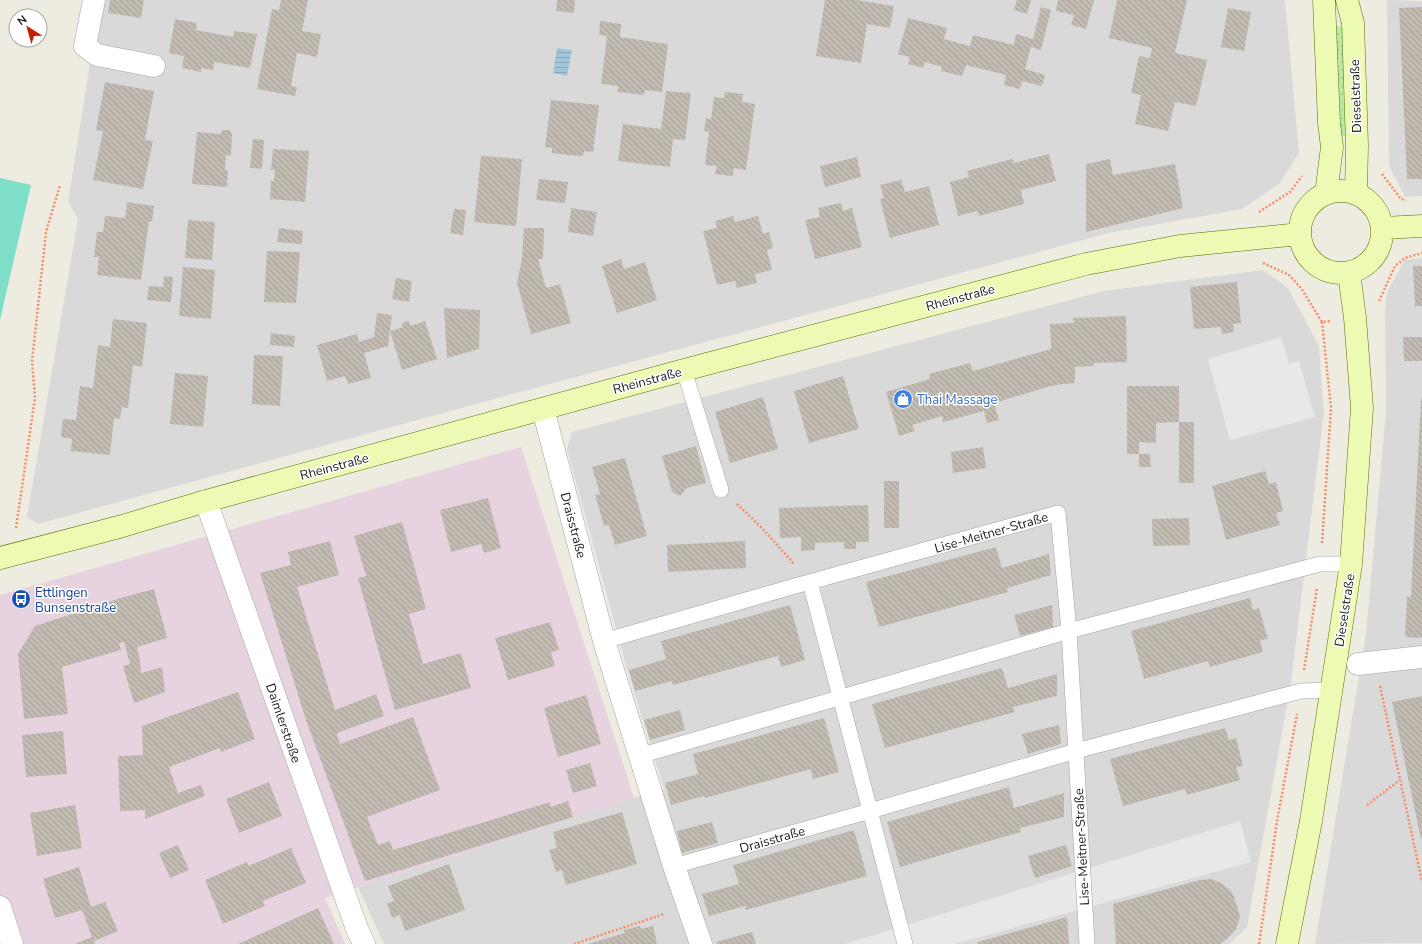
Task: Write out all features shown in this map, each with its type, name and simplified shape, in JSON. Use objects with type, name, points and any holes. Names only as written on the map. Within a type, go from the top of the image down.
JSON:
[{"type":"main road","name":"Dieselstraße","points":[[1324,0],[1329,123],[1332,147],[1326,194]]},
{"type":"main road","name":"Dieselstraße","points":[[1346,0],[1353,23],[1357,145],[1356,194]]},
{"type":"main road","points":[[1340,191],[1356,194],[1365,198],[1374,207],[1383,228],[1382,238],[1376,254],[1367,265],[1349,273],[1336,274],[1321,268],[1312,262],[1303,249],[1300,234],[1302,220],[1308,207],[1317,199],[1326,194],[1340,191]]},
{"type":"main road","points":[[1383,228],[1422,226]]},
{"type":"main road","name":"Rheinstraße","points":[[3,562],[206,501],[684,370],[1086,264],[1180,246],[1300,234]]},
{"type":"main road","name":"Dieselstraße","points":[[1287,944],[1311,821],[1351,564],[1362,408],[1355,318],[1349,273]]},
{"type":"street","points":[[94,0],[85,46],[97,55],[154,66]]},
{"type":"street","name":"Draisstraße","points":[[543,409],[604,641],[639,756],[700,944]]},
{"type":"street","name":"Daimlerstraße","points":[[206,501],[364,944]]},
{"type":"street","points":[[1366,663],[1422,657]]},
{"type":"street","points":[[0,907],[12,944]]},
{"type":"lane","points":[[684,370],[722,490]]},
{"type":"lane","name":"Lise-Meitner-Straße","points":[[810,582],[1058,513],[1069,631],[1087,944]]},
{"type":"lane","points":[[639,756],[1069,631],[1320,564],[1351,564]]},
{"type":"lane","points":[[604,641],[810,582],[905,944]]},
{"type":"lane","points":[[870,811],[1076,751],[1301,691],[1331,690]]},
{"type":"lane","name":"Draisstraße","points":[[674,866],[870,811]]},
{"type":"path","points":[[1381,169],[1382,175],[1401,199],[1408,201]]},
{"type":"path","points":[[3,562],[18,523],[35,398],[32,361],[46,232],[60,185]]},
{"type":"path","points":[[1322,322],[1380,315],[1379,300],[1395,266],[1405,258],[1422,253]]},
{"type":"path","points":[[1256,264],[1264,263],[1289,275],[1301,288],[1322,322],[1331,408],[1320,564],[1301,691],[1277,821],[1259,944]]},
{"type":"path","points":[[722,490],[762,528],[810,582]]},
{"type":"path","points":[[1366,663],[1400,780],[1422,882]]},
{"type":"path","points":[[1367,805],[1400,780]]},
{"type":"path","points":[[574,944],[688,906]]},
{"type":"shaded area","points":[[100,0],[1285,0],[1299,153],[1279,184],[1242,209],[1109,233],[38,524],[27,517],[78,219],[68,202]]},
{"type":"shaded area","points":[[1387,0],[1422,1],[1422,196],[1405,197],[1389,166]]},
{"type":"shaded area","points":[[1422,258],[1422,943],[1315,944],[1366,634],[1386,412],[1385,310],[1387,292],[1405,260]]},
{"type":"shaded area","points":[[1263,270],[1288,288],[1319,346],[1324,412],[1291,682],[1247,927],[1229,944],[384,944],[358,887],[664,789],[627,669],[567,449],[572,432],[1104,291]]},
{"type":"shaded area","points":[[1281,337],[1289,364],[1299,361],[1315,417],[1230,440],[1208,359]]},
{"type":"shaded area","points":[[521,447],[634,798],[325,898],[345,944],[0,944],[0,595]]},
{"type":"shaded area","points":[[1240,821],[1251,862],[955,944],[845,944]]},
{"type":"green space","points":[[1342,26],[1348,136],[1337,136],[1332,27]]},
{"type":"green space","points":[[0,178],[31,185],[0,320]]},
{"type":"water","points":[[557,48],[572,50],[567,76],[553,73]]},
{"type":"building","points":[[110,0],[144,0],[141,18],[108,13]]},
{"type":"building","points":[[281,0],[308,0],[302,31],[321,34],[317,57],[297,53],[291,86],[297,87],[295,96],[257,89],[272,9],[279,10]]},
{"type":"building","points":[[557,0],[575,0],[574,13],[556,11]]},
{"type":"building","points":[[825,0],[857,0],[894,6],[890,28],[867,24],[861,63],[816,56]]},
{"type":"building","points":[[1017,0],[1031,0],[1027,14],[1014,10]]},
{"type":"building","points":[[1058,0],[1094,0],[1086,29],[1071,25],[1074,15],[1056,11]]},
{"type":"building","points":[[1117,0],[1187,0],[1175,53],[1207,60],[1196,106],[1175,102],[1168,131],[1135,124],[1141,95],[1131,93],[1139,56],[1150,58],[1152,48],[1109,38]]},
{"type":"building","points":[[1041,7],[1051,10],[1041,50],[1031,47],[1025,69],[1045,75],[1042,86],[1022,81],[1020,89],[1004,85],[1006,75],[966,65],[962,76],[941,71],[942,67],[925,62],[923,68],[908,64],[910,57],[898,54],[908,18],[947,28],[944,39],[970,46],[973,35],[1014,45],[1016,34],[1033,39]]},
{"type":"building","points":[[1422,7],[1422,179],[1407,179],[1399,8]]},
{"type":"building","points":[[1228,8],[1251,12],[1244,51],[1221,47]]},
{"type":"building","points":[[175,19],[197,23],[196,30],[233,37],[234,31],[257,34],[250,68],[214,62],[213,70],[201,68],[201,72],[182,68],[184,56],[169,53]]},
{"type":"building","points":[[600,21],[621,24],[620,37],[668,44],[662,92],[645,90],[644,95],[618,92],[618,86],[601,84],[607,36],[599,35]]},
{"type":"building","points":[[105,82],[154,91],[145,140],[153,141],[143,189],[93,180],[103,131],[96,130]]},
{"type":"building","points":[[666,91],[691,93],[685,140],[673,139],[670,167],[618,161],[623,124],[661,129]]},
{"type":"building","points":[[725,92],[743,94],[742,102],[755,104],[746,170],[734,168],[733,176],[715,174],[717,166],[705,165],[709,132],[704,131],[706,118],[711,119],[714,97],[724,98]]},
{"type":"building","points":[[551,100],[599,105],[593,152],[584,151],[583,156],[567,155],[552,153],[552,148],[545,147]]},
{"type":"building","points":[[222,130],[230,130],[232,134],[231,156],[226,155],[225,170],[228,170],[227,187],[192,184],[197,132],[221,134]]},
{"type":"building","points":[[253,139],[264,140],[262,169],[250,168]]},
{"type":"building","points":[[273,149],[309,151],[305,202],[270,199],[271,181],[274,181],[275,170],[271,170]]},
{"type":"building","points":[[1049,154],[1056,181],[1021,190],[1024,204],[979,216],[977,211],[958,216],[950,182],[969,177],[967,171],[1012,159],[1014,163]]},
{"type":"building","points":[[481,156],[522,159],[516,226],[474,222]]},
{"type":"building","points":[[857,157],[861,177],[825,187],[820,166]]},
{"type":"building","points":[[1110,159],[1113,175],[1175,164],[1183,208],[1086,232],[1086,164]]},
{"type":"building","points":[[539,179],[568,182],[565,203],[536,200]]},
{"type":"building","points":[[901,180],[905,192],[929,186],[939,225],[890,238],[880,199],[884,198],[880,185]]},
{"type":"building","points":[[127,202],[154,206],[152,222],[149,221],[141,280],[97,275],[99,257],[94,257],[97,232],[103,232],[105,216],[125,218]]},
{"type":"building","points":[[841,203],[843,211],[852,208],[862,247],[815,259],[805,220],[820,217],[818,208]]},
{"type":"building","points":[[571,208],[597,212],[593,236],[568,232]]},
{"type":"building","points":[[454,209],[466,210],[463,235],[450,233]]},
{"type":"building","points":[[733,216],[735,222],[758,216],[763,234],[769,232],[773,248],[767,250],[772,270],[755,274],[757,283],[737,288],[735,281],[717,285],[703,231],[717,228],[715,221]]},
{"type":"building","points":[[188,220],[215,222],[212,260],[185,258]]},
{"type":"building","points":[[279,228],[303,231],[302,244],[277,242]]},
{"type":"building","points":[[524,228],[544,228],[543,259],[538,259],[546,288],[560,284],[571,323],[531,334],[517,283],[522,258]]},
{"type":"building","points":[[267,251],[300,252],[296,303],[264,302]]},
{"type":"building","points":[[621,259],[624,269],[645,262],[657,300],[617,313],[602,266]]},
{"type":"building","points":[[1413,266],[1422,266],[1422,306],[1415,306]]},
{"type":"building","points":[[183,267],[215,270],[211,319],[179,316]]},
{"type":"building","points":[[164,276],[173,277],[171,302],[147,300],[149,286],[163,287]]},
{"type":"building","points":[[396,278],[412,281],[409,302],[392,299]]},
{"type":"building","points":[[1237,282],[1241,323],[1233,324],[1234,332],[1222,334],[1221,327],[1194,329],[1190,287]]},
{"type":"building","points":[[444,308],[480,310],[479,349],[447,358]]},
{"type":"building","points":[[377,313],[392,315],[388,346],[364,353],[371,378],[348,384],[345,376],[327,381],[317,345],[357,334],[359,342],[374,337]]},
{"type":"building","points":[[1126,316],[1127,362],[1094,363],[1094,366],[1075,367],[1075,383],[1051,386],[994,403],[999,420],[987,423],[984,411],[943,422],[942,416],[912,425],[915,431],[899,436],[886,392],[930,379],[929,374],[970,363],[973,371],[1051,349],[1050,324],[1074,323],[1073,318]]},
{"type":"building","points":[[113,319],[147,323],[142,367],[133,365],[128,408],[122,407],[120,419],[114,418],[110,455],[71,451],[72,439],[61,437],[63,419],[76,420],[80,386],[93,388],[98,345],[110,347]]},
{"type":"building","points":[[409,321],[410,326],[425,321],[437,359],[402,370],[390,331],[403,327],[402,323]]},
{"type":"building","points":[[271,333],[295,336],[294,347],[270,345]]},
{"type":"building","points":[[1403,337],[1422,337],[1422,361],[1404,361]]},
{"type":"building","points":[[254,355],[283,356],[280,406],[252,404]]},
{"type":"building","points":[[175,373],[208,376],[203,427],[170,424]]},
{"type":"building","points":[[843,376],[859,429],[809,443],[794,391]]},
{"type":"building","points":[[1127,386],[1179,386],[1179,422],[1156,423],[1156,443],[1139,442],[1139,454],[1127,454]]},
{"type":"building","points":[[763,397],[778,449],[730,463],[715,412]]},
{"type":"building","points":[[1421,398],[1422,638],[1405,637],[1407,597],[1411,597]]},
{"type":"building","points":[[1179,422],[1194,422],[1194,483],[1179,483]]},
{"type":"building","points":[[696,446],[706,483],[687,488],[680,496],[672,492],[662,456]]},
{"type":"building","points":[[983,447],[986,468],[953,473],[951,452]]},
{"type":"building","points":[[1139,454],[1150,454],[1151,467],[1139,467]]},
{"type":"building","points":[[625,458],[647,536],[615,545],[609,525],[604,526],[595,495],[600,494],[592,467]]},
{"type":"building","points":[[1265,471],[1269,484],[1276,482],[1283,511],[1276,513],[1280,525],[1226,540],[1212,486]]},
{"type":"building","points":[[884,481],[899,481],[899,528],[884,528]]},
{"type":"building","points":[[488,498],[501,548],[484,553],[481,544],[451,552],[440,510]]},
{"type":"building","points":[[868,505],[869,542],[856,542],[856,549],[844,549],[844,542],[815,543],[815,550],[801,551],[801,537],[780,538],[779,508]]},
{"type":"building","points":[[1189,518],[1190,545],[1153,546],[1152,519]]},
{"type":"building","points":[[402,522],[426,609],[409,614],[423,664],[461,653],[471,688],[395,710],[358,578],[366,576],[354,536]]},
{"type":"building","points":[[330,541],[339,575],[297,587],[335,710],[376,694],[384,716],[337,733],[340,744],[413,717],[440,790],[367,817],[378,845],[390,841],[393,850],[550,802],[551,807],[568,801],[573,817],[365,881],[306,720],[260,573],[291,565],[288,552]]},
{"type":"building","points":[[745,541],[746,568],[668,572],[667,545]]},
{"type":"building","points":[[996,547],[1002,568],[1049,554],[1051,575],[1007,588],[1008,592],[879,627],[866,582]]},
{"type":"building","points":[[154,589],[167,638],[137,647],[141,673],[162,667],[165,692],[134,703],[123,666],[130,664],[124,642],[119,643],[121,650],[62,667],[68,714],[24,719],[18,654],[35,626],[124,597]]},
{"type":"building","points":[[1250,598],[1253,610],[1259,608],[1268,639],[1260,640],[1263,652],[1210,667],[1208,661],[1144,679],[1131,631]]},
{"type":"building","points":[[790,605],[805,660],[781,667],[778,656],[673,685],[672,681],[635,691],[629,670],[666,659],[661,641]]},
{"type":"building","points":[[1052,605],[1053,627],[1020,636],[1014,615]]},
{"type":"building","points":[[550,622],[559,650],[551,652],[555,666],[508,680],[495,638]]},
{"type":"building","points":[[1002,668],[1008,688],[1057,674],[1057,696],[1013,707],[1015,712],[885,748],[872,704]]},
{"type":"building","points":[[238,692],[255,739],[221,752],[220,748],[169,767],[178,793],[201,785],[205,796],[145,819],[145,810],[120,811],[118,756],[143,755],[142,726]]},
{"type":"building","points":[[586,695],[601,744],[558,757],[544,708]]},
{"type":"building","points":[[1422,696],[1422,838],[1421,839],[1392,702]]},
{"type":"building","points":[[680,710],[685,730],[650,740],[644,720]]},
{"type":"building","points":[[824,718],[839,772],[813,779],[811,769],[705,798],[704,796],[671,805],[665,783],[698,774],[693,754]]},
{"type":"building","points":[[1059,725],[1061,744],[1028,754],[1022,734]]},
{"type":"building","points":[[1225,728],[1229,740],[1236,738],[1243,766],[1236,767],[1240,780],[1187,795],[1185,789],[1123,806],[1110,759]]},
{"type":"building","points":[[63,731],[67,774],[26,777],[22,735]]},
{"type":"building","points":[[590,763],[597,786],[573,793],[566,770]]},
{"type":"building","points":[[269,782],[282,816],[239,833],[226,799]]},
{"type":"building","points":[[1009,787],[1014,808],[1064,793],[1064,817],[1020,828],[1021,832],[900,867],[887,822]]},
{"type":"building","points":[[75,805],[82,848],[37,856],[30,813]]},
{"type":"building","points":[[622,812],[637,864],[566,885],[562,870],[556,872],[549,850],[557,848],[553,832]]},
{"type":"building","points":[[712,822],[718,843],[682,853],[677,831]]},
{"type":"building","points":[[854,830],[867,876],[746,910],[745,906],[709,916],[702,894],[739,884],[733,865]]},
{"type":"building","points":[[178,845],[189,870],[170,878],[159,853]]},
{"type":"building","points":[[1066,845],[1072,866],[1035,878],[1028,856]]},
{"type":"building","points":[[291,848],[306,883],[263,901],[265,906],[223,924],[205,880],[247,862],[248,866]]},
{"type":"building","points":[[449,864],[465,910],[405,931],[400,915],[392,918],[387,903],[394,901],[388,886]]},
{"type":"building","points":[[79,867],[91,907],[105,902],[118,931],[94,941],[95,944],[75,944],[92,937],[82,910],[55,918],[43,879]]},
{"type":"building","points":[[1212,879],[1221,883],[1230,890],[1234,896],[1240,917],[1236,929],[1220,944],[1116,944],[1113,904],[1200,880]]},
{"type":"building","points":[[318,908],[334,944],[238,944]]},
{"type":"building","points":[[1067,917],[1069,944],[978,944],[978,942]]},
{"type":"building","points":[[640,926],[641,929],[653,926],[657,944],[588,944],[625,933],[624,930]]},
{"type":"building","points":[[752,932],[756,944],[717,944],[716,942]]},
{"type":"place","name":"Thai Massage","points":[[903,399]]},
{"type":"place","name":"Ettlingen Bunsenstraße","points":[[21,599]]}]
